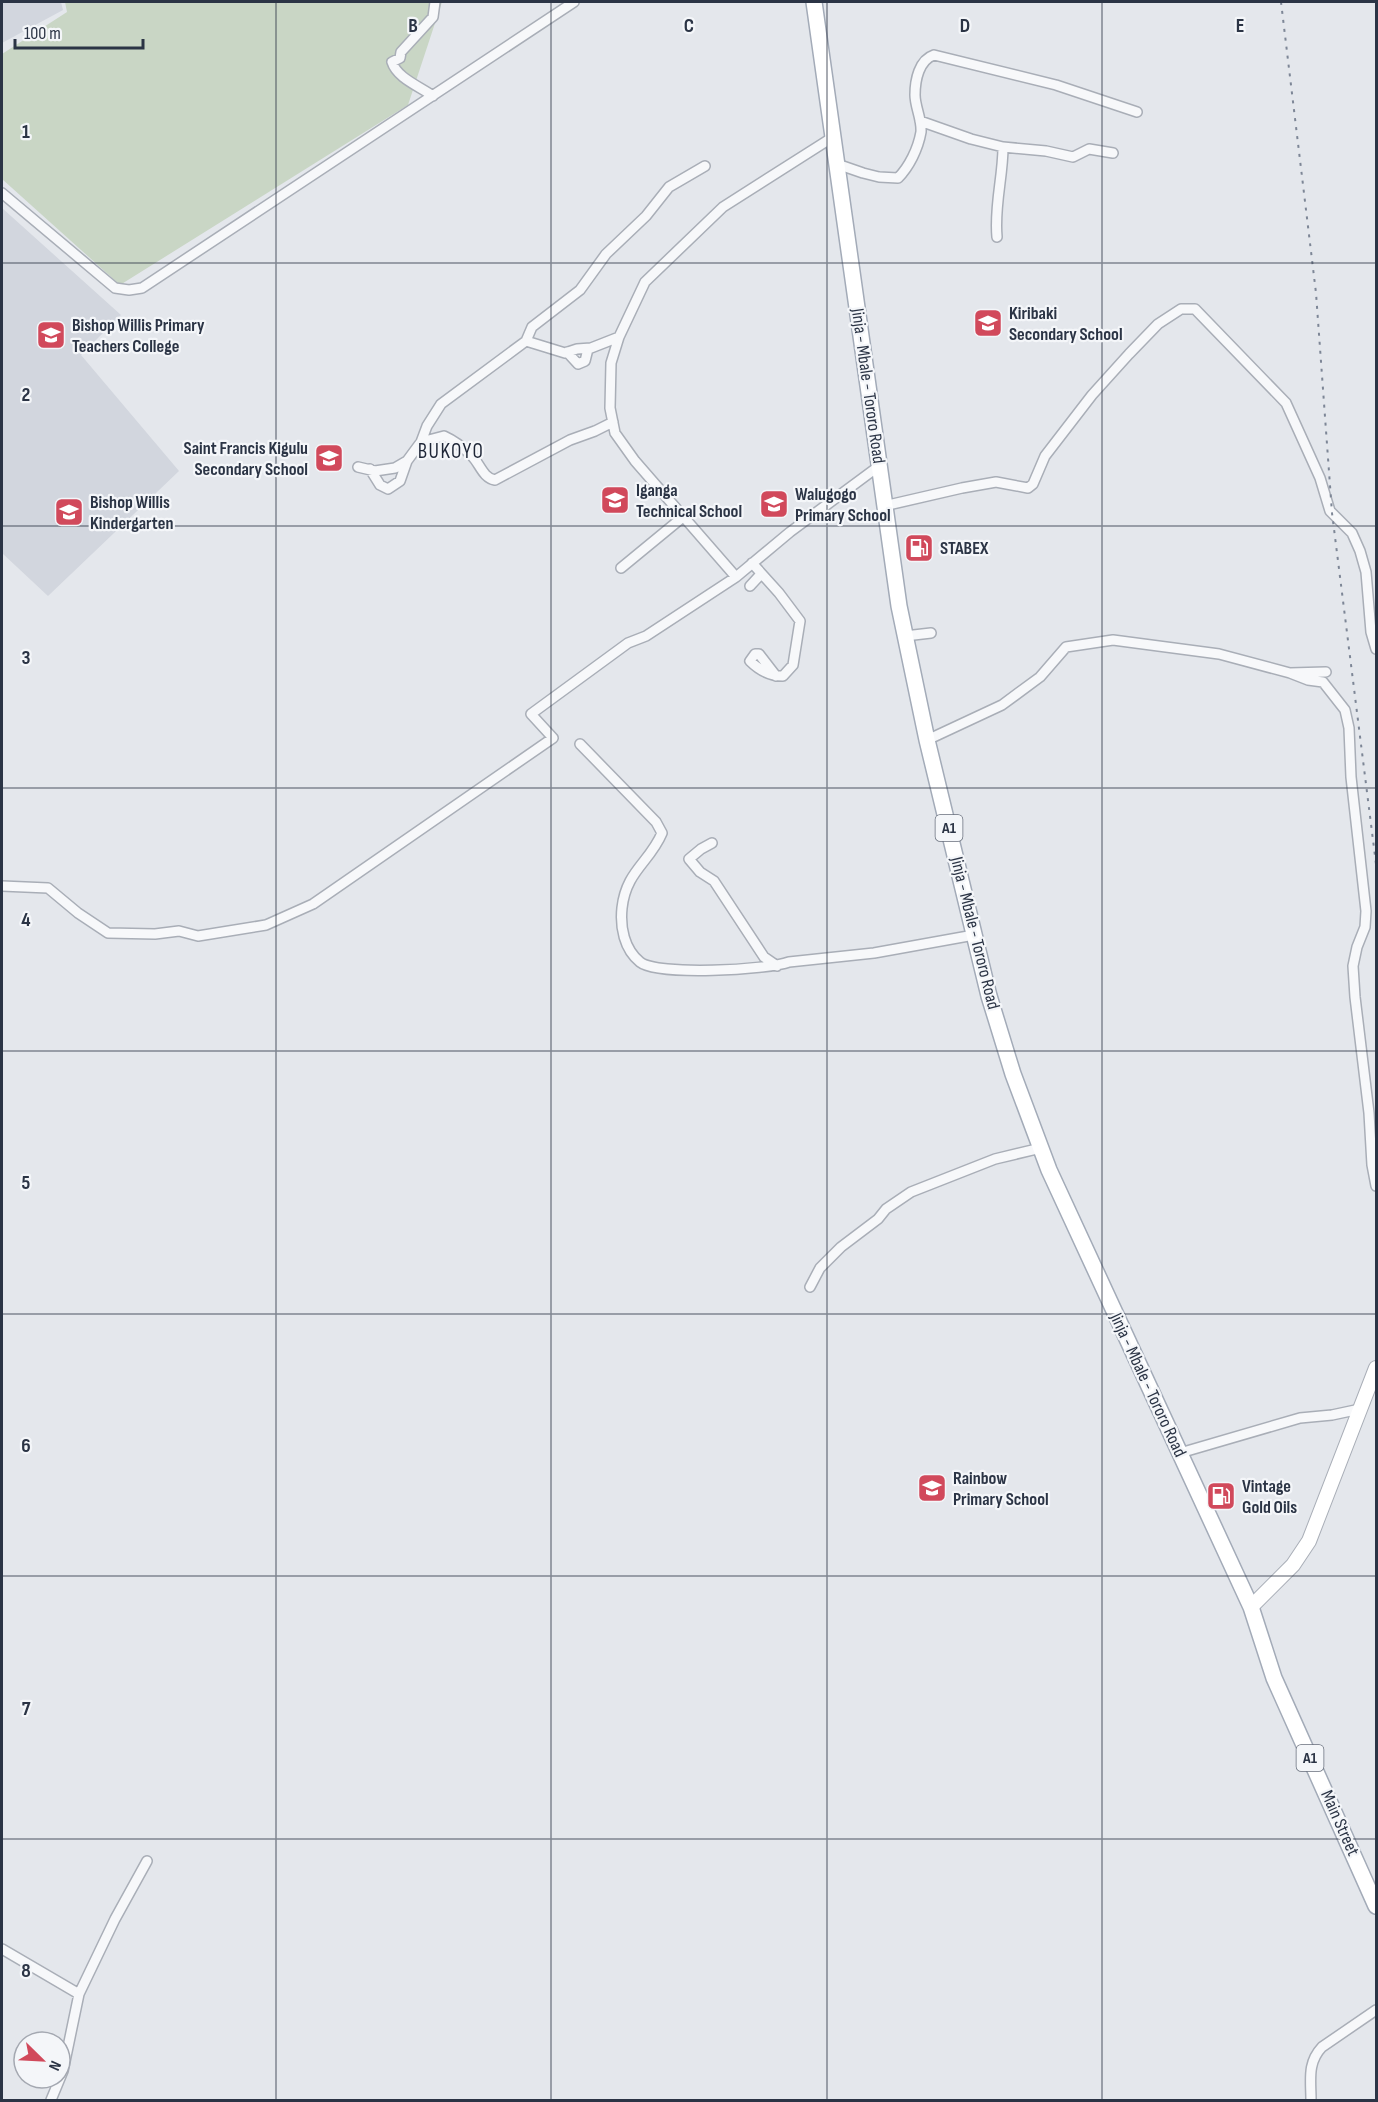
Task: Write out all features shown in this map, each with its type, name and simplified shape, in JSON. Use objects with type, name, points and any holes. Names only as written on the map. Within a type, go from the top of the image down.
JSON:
[{"type":"main road","name":"Jinja - Mbale - Tororo Road","points":[[818,5],[833,137],[884,506],[906,636],[927,740],[992,1005],[1013,1074],[1059,1191],[1251,1607]]},
{"type":"main road","points":[[1251,1607],[1293,1565],[1309,1541],[1377,1368]]},
{"type":"main road","name":"Main Street","points":[[1251,1607],[1274,1678],[1377,1906]]},
{"type":"street","points":[[432,96],[398,73],[392,62],[400,58],[400,52],[433,17],[435,2]]},
{"type":"street","points":[[2,193],[115,288],[129,290],[142,288],[574,2]]},
{"type":"street","points":[[837,164],[879,177],[898,178],[907,169],[921,132],[915,95],[919,71],[922,63],[934,55],[1056,85],[1137,112]]},
{"type":"street","points":[[920,121],[971,139],[1003,147],[1046,151],[1072,157],[1089,148],[1113,153]]},
{"type":"street","points":[[736,577],[635,462],[615,434],[610,408],[611,363],[619,337],[645,282],[723,207],[833,137]]},
{"type":"street","points":[[997,237],[995,219],[1003,170],[1003,147]]},
{"type":"street","points":[[370,470],[388,489],[400,481],[407,462],[421,442],[427,426],[441,404],[526,341],[532,327],[580,290],[606,254],[646,216],[669,187],[705,166]]},
{"type":"street","points":[[884,506],[996,482],[1028,488],[1033,484],[1045,456],[1092,396],[1129,354],[1158,324],[1181,309],[1195,309],[1286,403],[1317,471],[1330,511],[1352,533],[1360,551],[1366,572],[1371,632],[1377,649]]},
{"type":"street","points":[[526,341],[567,352],[588,349],[619,337]]},
{"type":"street","points":[[567,352],[578,364],[585,361],[588,349]]},
{"type":"street","points":[[421,442],[444,436],[459,443],[475,458],[484,474],[495,480],[570,440],[613,422]]},
{"type":"street","points":[[358,467],[375,471],[395,468],[407,462]]},
{"type":"street","points":[[2,886],[48,888],[78,913],[108,933],[155,934],[179,931],[198,936],[266,925],[313,904],[553,738],[531,714],[628,644],[646,636],[736,577],[790,532],[879,466]]},
{"type":"street","points":[[621,568],[683,517]]},
{"type":"street","points":[[752,563],[800,621],[793,665],[783,676],[776,676]]},
{"type":"street","points":[[750,586],[761,574]]},
{"type":"street","points":[[906,636],[931,633]]},
{"type":"street","points":[[927,740],[1002,705],[1040,677],[1066,647],[1113,640],[1219,654],[1308,680],[1323,682],[1345,710],[1349,728],[1352,788],[1366,911],[1365,927],[1353,966],[1369,1113],[1372,1165],[1377,1186]]},
{"type":"street","points":[[1290,673],[1326,672]]},
{"type":"street","points":[[580,744],[656,822],[662,832],[658,844],[631,876],[622,906],[622,930],[631,952],[642,964],[680,970],[719,971],[777,966],[789,962],[874,953],[974,935]]},
{"type":"street","points":[[712,843],[689,859],[700,872],[714,881],[764,957],[777,966]]},
{"type":"street","points":[[810,1287],[820,1268],[841,1247],[879,1219],[886,1209],[911,1192],[995,1160],[1041,1148]]},
{"type":"street","points":[[1180,1453],[1300,1418],[1360,1409]]},
{"type":"street","points":[[51,2100],[63,2071],[79,1994],[115,1919],[147,1861]]},
{"type":"street","points":[[2,1949],[79,1994]]},
{"type":"street","points":[[1311,2100],[1310,2066],[1315,2055],[1322,2047],[1377,2010]]},
{"type":"shaded area","points":[[2,2],[61,2],[63,10],[2,43]]},
{"type":"shaded area","name":"Bishop Willis Kindergarten","points":[[2,208],[121,315],[81,355],[179,471],[48,596],[2,553]]},
{"type":"green space","points":[[65,2],[442,2],[408,105],[120,285],[2,179],[2,54],[67,12]]},
{"type":"railway","points":[[1281,2],[1316,293],[1332,513],[1376,864]]},
{"type":"place","name":"Kiribaki Secondary School","points":[[988,323]]},
{"type":"place","name":"Bishop Willis Primary Teachers College","points":[[51,335]]},
{"type":"place","name":"Saint Francis Kigulu Secondary School","points":[[329,458]]},
{"type":"place","name":"Iganga Technical School","points":[[615,500]]},
{"type":"place","name":"Walugogo Primary School","points":[[774,504]]},
{"type":"place","name":"Bishop Willis Kindergarten","points":[[69,512]]},
{"type":"place","name":"STABEX","points":[[919,548]]},
{"type":"place","name":"Rainbow Primary School","points":[[932,1488]]},
{"type":"place","name":"Vintage Gold Oils","points":[[1221,1496]]},
{"type":"district","name":"BUKOYO","points":[[451,451]]}]
